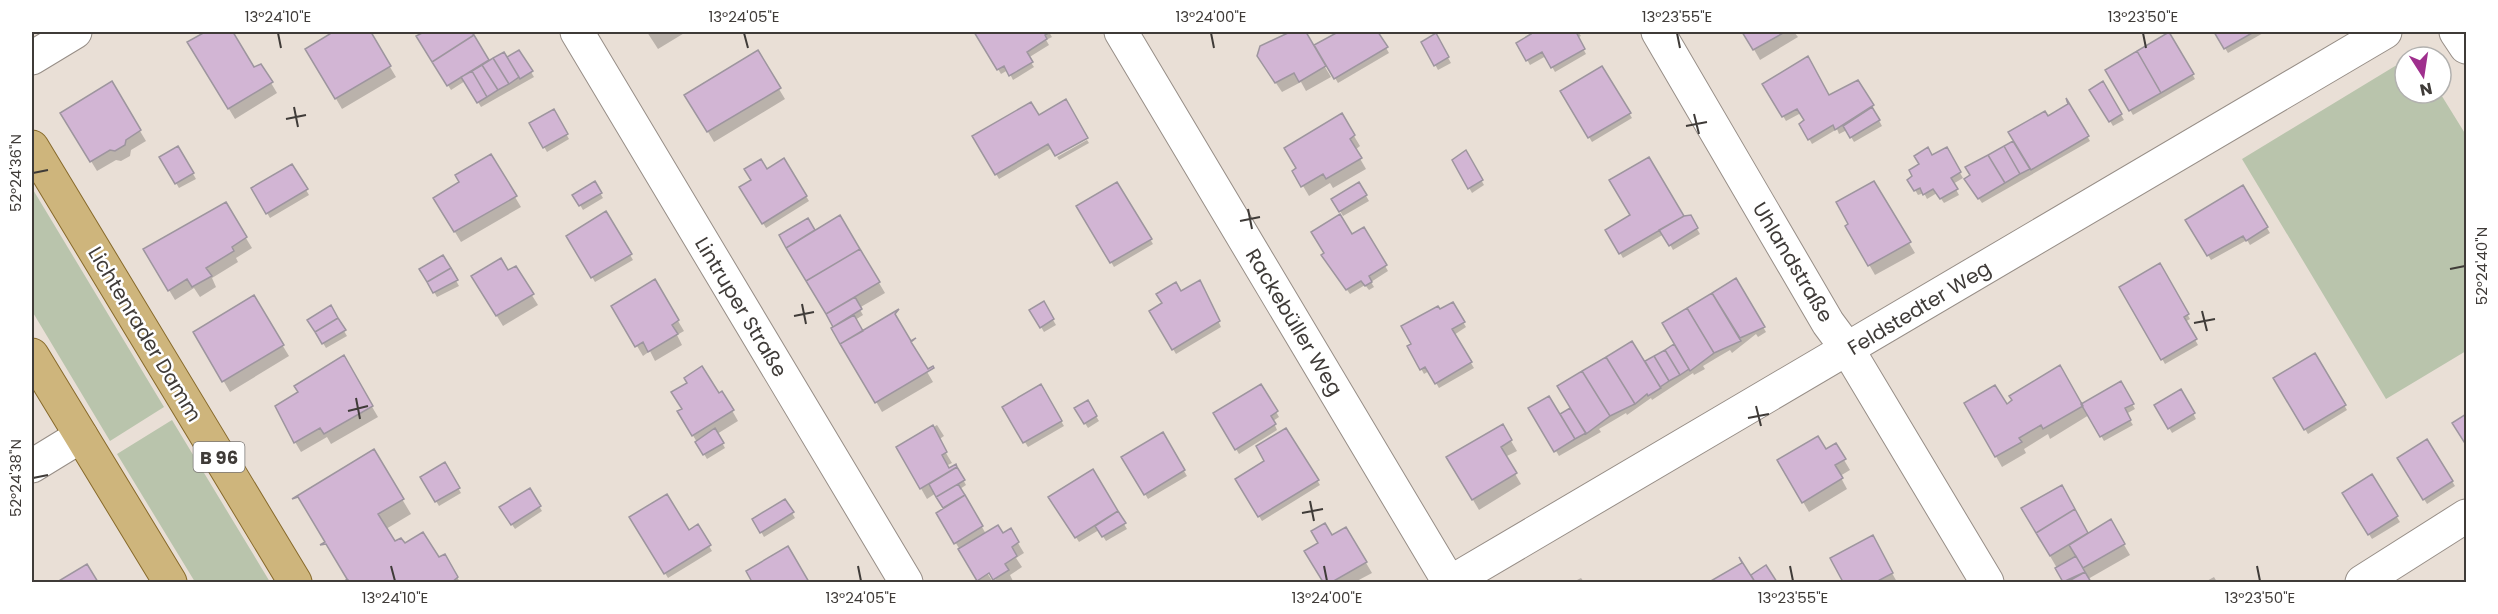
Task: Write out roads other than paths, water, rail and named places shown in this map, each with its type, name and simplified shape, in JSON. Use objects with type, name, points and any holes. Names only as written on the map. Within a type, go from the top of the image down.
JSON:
[{"type":"main road","name":"Lichtenrader Damm","points":[[32,147],[295,582]]},
{"type":"main road","points":[[32,355],[170,582]]},
{"type":"street","points":[[32,58],[75,32]]},
{"type":"street","name":"Lintruper Straße","points":[[577,32],[906,582]]},
{"type":"street","name":"Rackebüller Weg","points":[[1121,32],[1450,582]]},
{"type":"street","name":"Uhlandstraße","points":[[1658,32],[1828,322],[1848,350],[1987,582]]},
{"type":"street","name":"Feldstedter Weg","points":[[1450,582],[1848,350],[2385,32]]},
{"type":"street","points":[[2456,32],[2466,47]]},
{"type":"street","points":[[32,466],[81,436]]},
{"type":"street","points":[[2362,582],[2466,516]]}]
